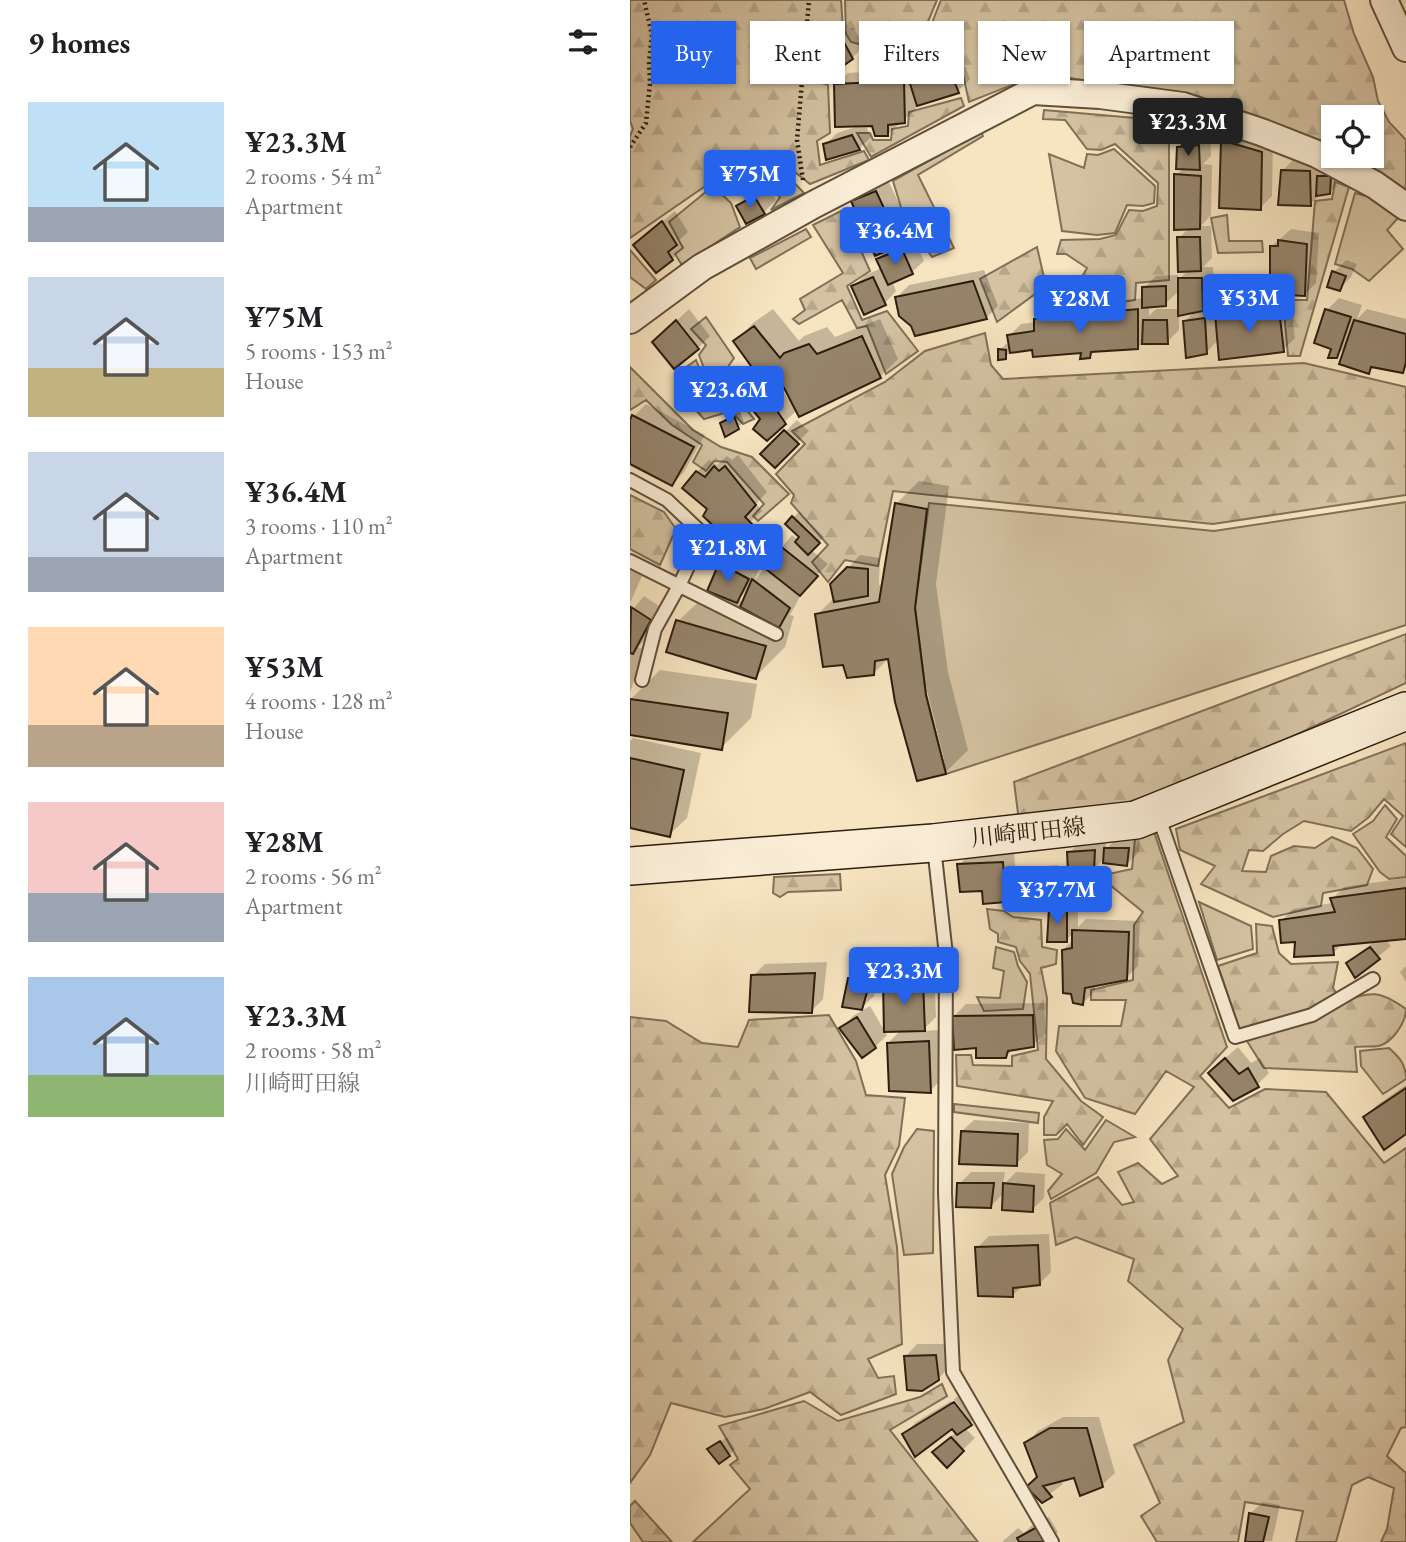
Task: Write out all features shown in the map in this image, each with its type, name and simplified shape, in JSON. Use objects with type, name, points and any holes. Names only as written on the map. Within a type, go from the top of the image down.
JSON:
[{"type":"main road","name":"川崎町田線","points":[[630,866],[933,843],[1136,820],[1406,711]]},
{"type":"street","points":[[1384,0],[1406,48]]},
{"type":"street","points":[[630,320],[702,268],[817,204],[1033,91],[1100,95],[1183,106],[1317,154],[1406,207]]},
{"type":"lane","points":[[630,480],[667,500],[703,534],[655,629],[642,680]]},
{"type":"lane","points":[[630,561],[776,634]]},
{"type":"lane","points":[[1157,811],[1235,1037],[1312,1015],[1373,979]]},
{"type":"lane","points":[[933,843],[946,955],[945,1193],[953,1372],[1052,1542]]},
{"type":"path","points":[[630,147],[646,123],[652,35],[645,0]]},
{"type":"path","points":[[809,0],[797,140],[803,181],[817,204]]},
{"type":"green space","points":[[630,0],[841,0],[842,21],[750,21],[750,84],[828,85],[830,133],[817,141],[820,165],[864,151],[869,160],[810,184],[781,161],[749,174],[730,169],[630,238],[630,136],[633,129],[630,121]]},
{"type":"green space","points":[[845,0],[937,0],[928,21],[859,21],[859,44],[851,42],[846,34]]},
{"type":"green space","points":[[941,0],[1344,0],[1354,34],[1373,77],[1380,105],[1321,105],[1321,142],[1207,102],[1105,84],[1234,84],[1234,21],[1084,21],[1084,80],[1070,78],[1070,21],[978,21],[978,84],[1014,84],[969,102],[964,79],[964,21],[933,21]]},
{"type":"green space","points":[[961,98],[964,106],[871,157],[857,133],[870,133],[873,140],[891,140],[892,129],[908,126],[909,112]]},
{"type":"green space","points":[[1044,110],[1169,121],[1169,280],[1136,283],[1135,300],[1117,303],[1113,292],[1074,291],[1087,268],[1066,254],[1057,254],[1061,240],[1100,239],[1116,235],[1129,210],[1143,211],[1157,206],[1158,183],[1115,144],[1101,150],[1087,149],[1065,120],[1043,119]]},
{"type":"green space","points":[[1384,112],[1406,140],[1406,196],[1366,168],[1384,168]]},
{"type":"green space","points":[[981,132],[983,136],[918,175],[954,248],[932,257],[905,220],[893,181]]},
{"type":"green space","points":[[1114,149],[1155,186],[1154,203],[1143,206],[1127,205],[1115,233],[1097,235],[1062,231],[1049,154],[1084,168],[1087,154],[1098,155]]},
{"type":"green space","points":[[781,169],[804,193],[771,210],[780,197],[770,185]]},
{"type":"green space","points":[[1335,182],[1349,187],[1300,356],[1288,356],[1283,300],[1307,300],[1315,201],[1332,199]]},
{"type":"green space","points":[[713,186],[731,203],[740,227],[682,265],[675,254],[683,248],[669,222]]},
{"type":"green space","points":[[1355,193],[1379,200],[1398,218],[1387,230],[1403,249],[1369,281],[1352,269],[1335,264]]},
{"type":"green space","points":[[843,210],[870,271],[847,286],[862,320],[887,311],[918,351],[886,374],[867,326],[857,328],[842,300],[799,324],[793,319],[805,310],[800,299],[843,273],[813,225]]},
{"type":"green space","points":[[1227,215],[1229,241],[1262,241],[1263,252],[1218,253],[1211,218]]},
{"type":"green space","points":[[806,229],[811,237],[756,269],[750,258]]},
{"type":"green space","points":[[1037,247],[1046,286],[997,322],[980,279]]},
{"type":"green space","points":[[630,250],[656,280],[646,289],[630,277]]},
{"type":"green space","points":[[706,317],[734,358],[721,377],[712,377],[705,371],[699,355],[706,345],[691,329]]},
{"type":"green space","points":[[985,333],[991,365],[1003,379],[1304,363],[1406,387],[1406,495],[1213,524],[893,491],[878,566],[845,560],[828,582],[812,562],[828,545],[791,503],[794,495],[776,474],[805,444],[792,431],[885,382],[925,351]]},
{"type":"green space","points":[[696,360],[703,374],[712,380],[723,381],[737,367],[754,389],[741,403],[754,419],[743,424],[731,411],[704,419],[678,391],[690,376],[685,368]]},
{"type":"green space","points":[[630,367],[693,430],[721,447],[752,457],[789,494],[758,521],[753,516],[764,504],[727,462],[714,461],[706,471],[693,462],[702,445],[672,425],[646,400],[630,410]]},
{"type":"green space","points":[[630,495],[664,512],[676,529],[660,565],[630,549]]},
{"type":"green space","points":[[1406,502],[1406,625],[946,774],[926,695],[915,608],[929,503],[1214,531]]},
{"type":"green space","points":[[1406,634],[1406,683],[1232,765],[1115,807],[1019,821],[1014,782]]},
{"type":"green space","points":[[1406,743],[1406,847],[1391,834],[1403,816],[1384,799],[1369,817],[1351,831],[1304,821],[1263,851],[1249,850],[1242,871],[1266,872],[1271,856],[1294,846],[1315,848],[1332,837],[1357,848],[1373,869],[1367,885],[1323,893],[1321,906],[1273,917],[1201,884],[1215,866],[1180,850],[1176,829]]},
{"type":"green space","points":[[1385,805],[1397,819],[1386,837],[1406,856],[1406,877],[1389,879],[1380,872],[1353,834],[1373,821]]},
{"type":"green space","points":[[1154,832],[1227,1047],[1200,1076],[1229,1108],[1265,1089],[1326,1092],[1384,1163],[1406,1148],[1406,1427],[1401,1428],[1387,1456],[1406,1473],[1406,1542],[1381,1542],[1387,1529],[1394,1488],[1368,1477],[1352,1485],[1336,1542],[1296,1542],[1303,1511],[1245,1502],[1238,1542],[1157,1542],[1141,1516],[1160,1503],[1134,1445],[1184,1422],[1168,1360],[1183,1329],[1128,1281],[1134,1259],[1076,1237],[1056,1245],[1050,1203],[1098,1177],[1122,1205],[1134,1202],[1118,1172],[1138,1163],[1162,1184],[1178,1176],[1150,1139],[1194,1087],[1166,1071],[1135,1114],[1085,1098],[1056,1051],[1059,1026],[1121,1026],[1126,1000],[1091,1000],[1091,990],[1133,980],[1134,925],[1143,912],[1099,876],[1132,869],[1135,839]]},
{"type":"green space","points":[[840,874],[841,890],[788,892],[780,897],[773,893],[774,877]]},
{"type":"green space","points":[[1199,902],[1251,926],[1253,949],[1217,960]]},
{"type":"green space","points":[[987,909],[1004,911],[1013,917],[1041,920],[1042,947],[1057,950],[1056,964],[1041,968],[1047,998],[1046,1059],[1081,1101],[1103,1117],[1083,1145],[1067,1124],[1056,1135],[1044,1135],[1044,1117],[1053,1101],[957,1086],[956,1055],[971,1055],[973,1065],[1012,1066],[1012,1056],[1038,1050],[1030,974],[1020,961],[1016,947],[998,942],[998,934],[990,929]]},
{"type":"green space","points":[[1256,924],[1272,926],[1279,953],[1291,964],[1338,962],[1333,988],[1342,1002],[1375,994],[1389,998],[1406,1009],[1401,1025],[1394,1036],[1384,1044],[1355,1047],[1357,1072],[1264,1068],[1240,1030],[1218,966],[1257,953]]},
{"type":"green space","points":[[996,947],[1014,952],[1027,982],[1023,1009],[984,1011],[977,997],[1000,998],[1004,971],[993,968]]},
{"type":"green space","points":[[829,1015],[856,1061],[866,1095],[905,1098],[899,1146],[885,1175],[897,1247],[902,1344],[868,1359],[878,1378],[894,1376],[896,1394],[841,1415],[810,1392],[764,1409],[725,1417],[671,1403],[650,1455],[630,1483],[630,1017],[666,1021],[702,1043],[738,1047],[749,1020]]},
{"type":"green space","points":[[1389,1048],[1401,1061],[1406,1079],[1383,1094],[1361,1066],[1360,1051]]},
{"type":"green space","points":[[954,1104],[1039,1113],[1038,1123],[954,1112]]},
{"type":"green space","points":[[1106,1120],[1135,1137],[1114,1142],[1096,1173],[1051,1199],[1048,1191],[1062,1174],[1047,1165],[1044,1140],[1058,1139],[1066,1129],[1085,1150]]},
{"type":"green space","points":[[917,1129],[934,1131],[933,1253],[904,1255],[892,1174],[904,1147]]},
{"type":"green space","points":[[942,1384],[947,1396],[890,1430],[978,1542],[693,1542],[750,1489],[730,1465],[738,1459],[719,1426],[804,1401],[838,1421],[920,1397]]},
{"type":"green space","points":[[635,1501],[672,1542],[643,1542],[630,1523],[630,1506]]},
{"type":"building","points":[[845,44],[853,59],[845,65]]},
{"type":"building","points":[[834,84],[904,84],[905,123],[888,125],[888,136],[875,136],[872,126],[835,127]]},
{"type":"building","points":[[910,84],[955,84],[959,93],[917,106]]},
{"type":"building","points":[[852,135],[860,150],[826,160],[823,144]]},
{"type":"building","points":[[1221,140],[1262,152],[1261,210],[1219,208]]},
{"type":"building","points":[[1199,145],[1200,170],[1176,169],[1177,147]]},
{"type":"building","points":[[1281,170],[1310,171],[1311,206],[1278,205]]},
{"type":"building","points":[[1174,174],[1201,176],[1200,229],[1174,230]]},
{"type":"building","points":[[1317,176],[1331,176],[1330,194],[1316,196]]},
{"type":"building","points":[[876,191],[901,245],[875,256],[851,201]]},
{"type":"building","points":[[754,196],[765,214],[746,224],[736,206]]},
{"type":"building","points":[[662,221],[677,245],[668,252],[673,260],[656,273],[633,245]]},
{"type":"building","points":[[1177,237],[1200,237],[1201,271],[1178,272]]},
{"type":"building","points":[[1278,240],[1307,244],[1305,296],[1286,295],[1285,279],[1270,278],[1270,246],[1278,246]]},
{"type":"building","points":[[902,249],[913,274],[888,285],[876,259]]},
{"type":"building","points":[[1332,271],[1346,276],[1340,291],[1327,287]]},
{"type":"building","points":[[873,277],[886,305],[864,315],[851,286]]},
{"type":"building","points":[[1178,278],[1202,278],[1203,311],[1178,316]]},
{"type":"building","points":[[973,281],[987,319],[915,336],[911,326],[899,316],[895,297]]},
{"type":"building","points":[[1166,286],[1166,306],[1142,308],[1142,287]]},
{"type":"building","points":[[1138,309],[1138,349],[1091,352],[1090,358],[1080,359],[1081,353],[1033,357],[1032,350],[1010,353],[1007,335],[1034,331],[1034,319]]},
{"type":"building","points":[[1279,309],[1284,352],[1219,360],[1215,313]]},
{"type":"building","points":[[1325,309],[1351,317],[1337,358],[1328,358],[1331,349],[1314,343]]},
{"type":"building","points":[[1205,318],[1207,354],[1186,358],[1183,321]]},
{"type":"building","points":[[676,320],[699,349],[674,369],[652,342]]},
{"type":"building","points":[[1143,320],[1167,320],[1168,344],[1142,344]]},
{"type":"building","points":[[1354,320],[1406,334],[1406,362],[1403,373],[1371,367],[1369,374],[1339,364]]},
{"type":"building","points":[[754,326],[780,358],[784,353],[809,344],[817,354],[862,336],[881,378],[799,417],[782,384],[769,391],[733,341]]},
{"type":"building","points":[[998,349],[1006,350],[1006,359],[998,360]]},
{"type":"building","points":[[762,389],[786,424],[767,441],[753,429],[760,419],[747,403]]},
{"type":"building","points":[[632,415],[694,447],[672,486],[630,464]]},
{"type":"building","points":[[734,416],[739,429],[725,437],[720,423]]},
{"type":"building","points":[[784,430],[799,444],[775,468],[760,454]]},
{"type":"building","points":[[714,466],[719,471],[725,466],[756,505],[745,517],[752,524],[738,536],[731,531],[726,538],[703,516],[707,509],[682,488],[696,471],[705,477]]},
{"type":"building","points":[[895,503],[927,509],[915,608],[926,695],[946,774],[917,781],[895,702],[888,659],[875,661],[874,675],[847,678],[843,665],[823,667],[815,614],[879,602]]},
{"type":"building","points":[[792,516],[820,543],[808,555],[795,542],[799,537],[785,524]]},
{"type":"building","points":[[753,532],[771,548],[756,563],[737,548]]},
{"type":"building","points":[[779,545],[818,576],[800,596],[762,566]]},
{"type":"building","points":[[719,563],[749,579],[737,603],[707,591]]},
{"type":"building","points":[[847,567],[868,569],[868,596],[834,602],[830,584]]},
{"type":"building","points":[[752,579],[790,608],[779,628],[740,607]]},
{"type":"building","points":[[631,607],[651,620],[633,654],[630,653]]},
{"type":"building","points":[[676,620],[766,646],[756,679],[666,652]]},
{"type":"building","points":[[630,699],[728,713],[722,750],[630,735]]},
{"type":"building","points":[[630,758],[684,770],[670,837],[630,828]]},
{"type":"building","points":[[1104,848],[1129,848],[1127,866],[1103,863]]},
{"type":"building","points":[[1095,850],[1094,870],[1068,871],[1067,852]]},
{"type":"building","points":[[1003,862],[1006,902],[983,904],[982,891],[960,892],[957,864]]},
{"type":"building","points":[[1046,876],[1049,886],[1061,884],[1063,900],[1012,907],[1010,879]]},
{"type":"building","points":[[1406,888],[1406,939],[1333,946],[1334,955],[1294,957],[1295,942],[1281,943],[1279,920],[1335,912],[1330,898]]},
{"type":"building","points":[[1049,909],[1067,909],[1067,942],[1047,942]]},
{"type":"building","points":[[1072,930],[1129,932],[1127,980],[1085,988],[1083,1005],[1073,1003],[1071,994],[1063,993],[1062,950],[1072,948]]},
{"type":"building","points":[[1370,947],[1380,959],[1355,978],[1346,963]]},
{"type":"building","points":[[815,973],[812,1013],[749,1012],[751,975]]},
{"type":"building","points":[[848,978],[870,981],[862,1010],[842,1007]]},
{"type":"building","points":[[923,981],[925,1031],[884,1032],[883,982]]},
{"type":"building","points":[[1033,1015],[1034,1047],[1008,1051],[1006,1058],[976,1058],[976,1048],[954,1050],[952,1016]]},
{"type":"building","points":[[857,1017],[876,1048],[862,1058],[839,1028]]},
{"type":"building","points":[[929,1041],[931,1093],[889,1091],[887,1043]]},
{"type":"building","points":[[1225,1058],[1239,1074],[1248,1068],[1259,1087],[1233,1101],[1208,1073]]},
{"type":"building","points":[[1406,1088],[1406,1134],[1384,1150],[1363,1117]]},
{"type":"building","points":[[961,1131],[1018,1134],[1017,1166],[959,1164]]},
{"type":"building","points":[[957,1183],[994,1183],[991,1208],[956,1207]]},
{"type":"building","points":[[1003,1183],[1034,1186],[1033,1212],[1002,1210]]},
{"type":"building","points":[[1038,1245],[1040,1285],[1013,1288],[1013,1297],[978,1296],[975,1247]]},
{"type":"building","points":[[936,1355],[939,1380],[922,1391],[907,1390],[904,1356]]},
{"type":"building","points":[[954,1402],[972,1425],[957,1435],[952,1429],[915,1457],[902,1434]]},
{"type":"building","points":[[1050,1428],[1087,1428],[1103,1487],[1080,1496],[1074,1478],[1043,1486],[1052,1497],[1042,1503],[1026,1487],[1037,1477],[1024,1443]]},
{"type":"building","points":[[951,1437],[964,1451],[947,1468],[932,1452]]},
{"type":"building","points":[[720,1441],[730,1456],[719,1464],[707,1449]]},
{"type":"building","points":[[1249,1513],[1269,1517],[1263,1542],[1245,1542]]},
{"type":"building","points":[[1037,1527],[1046,1542],[1019,1542],[1017,1538]]}]
